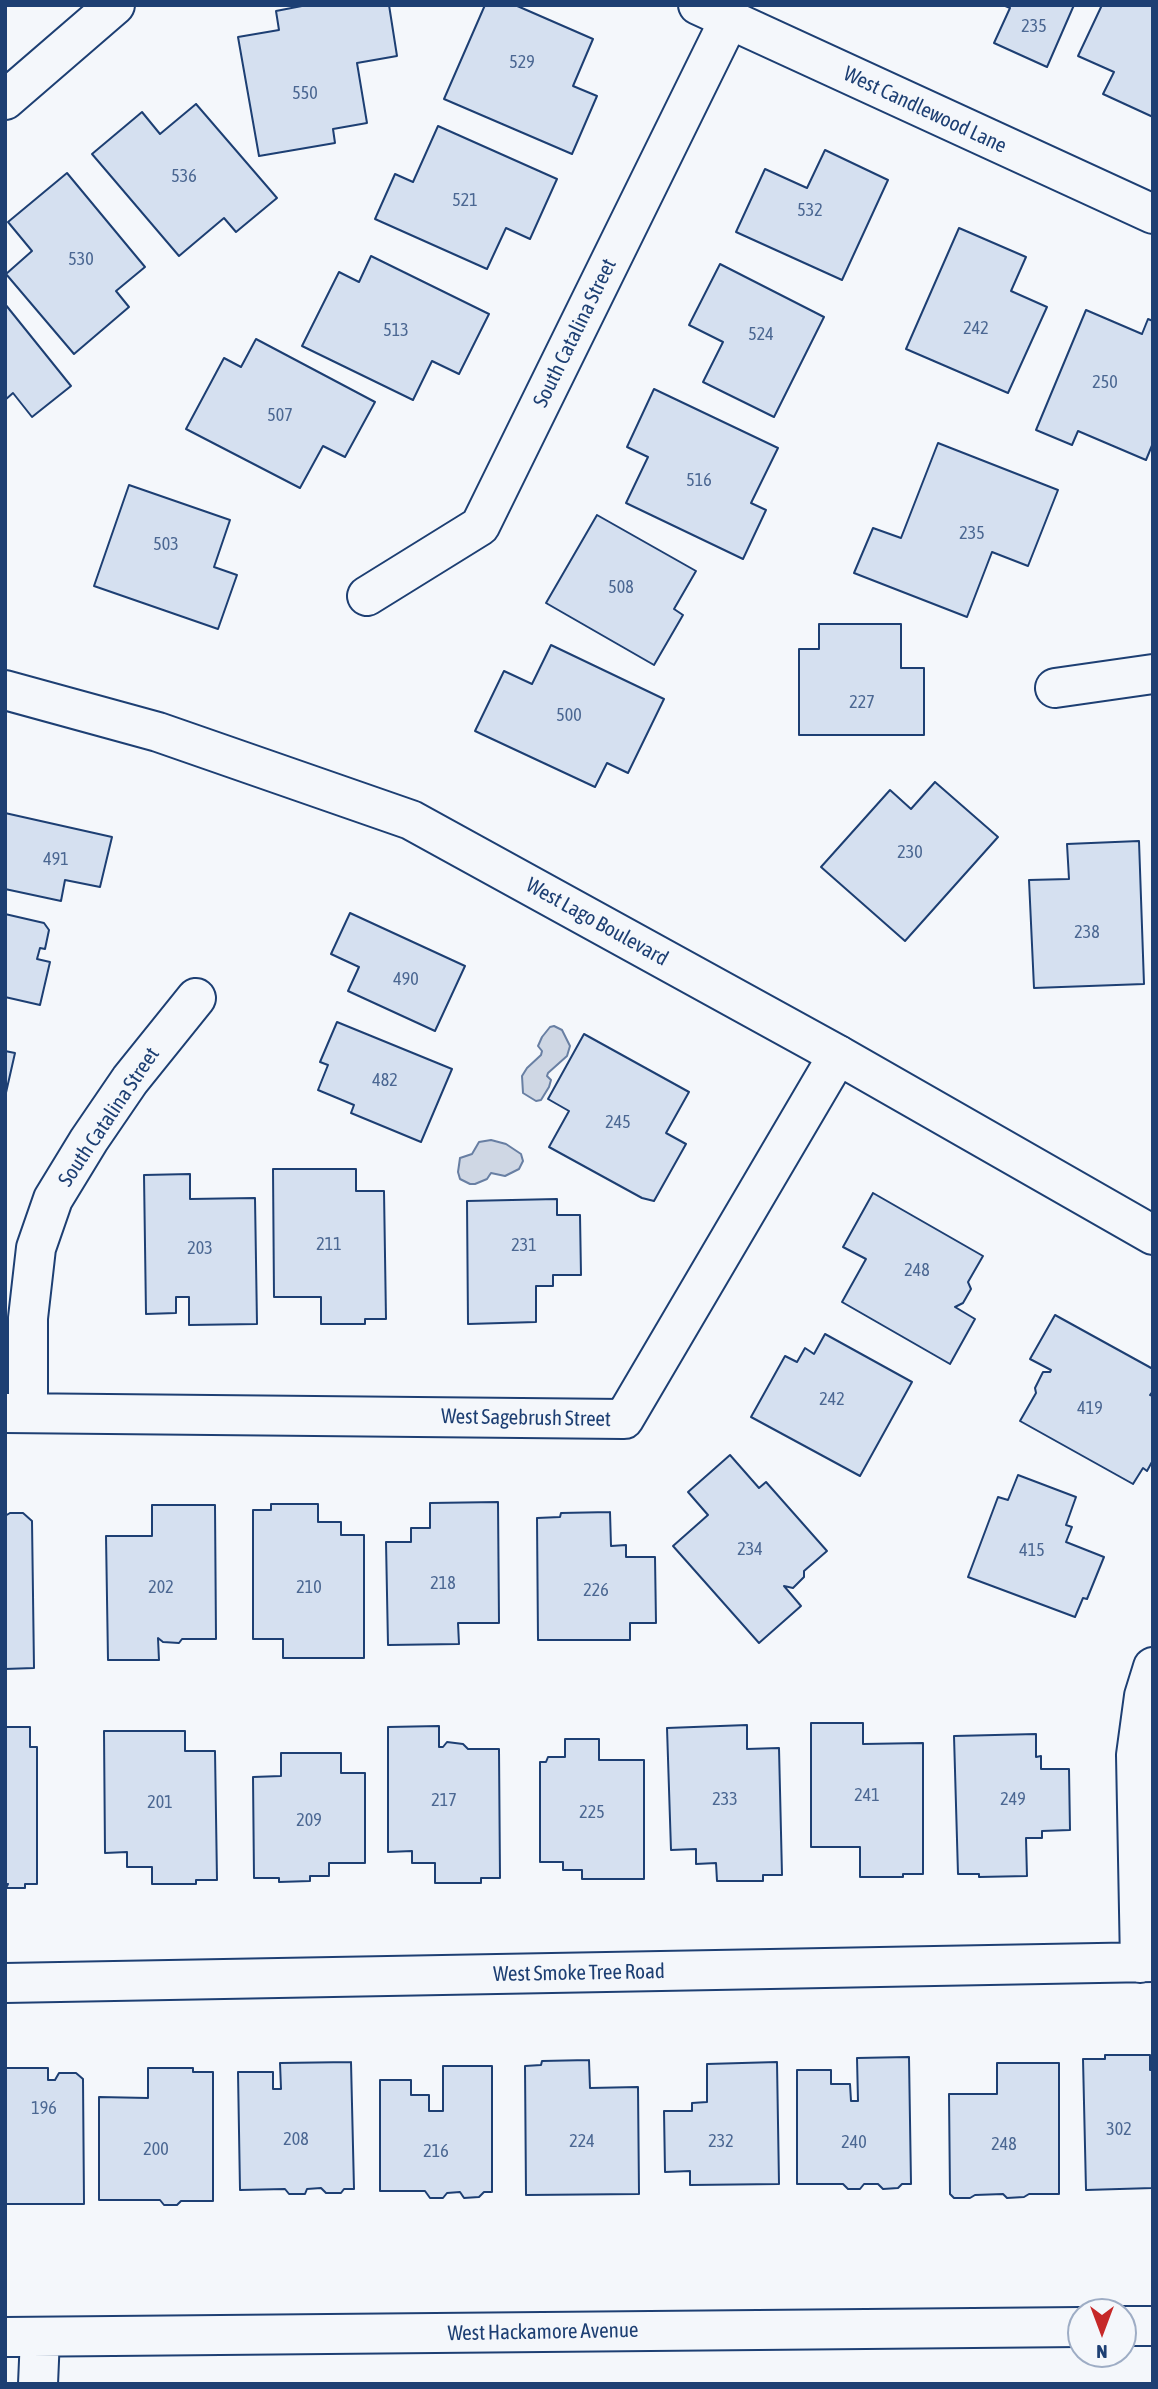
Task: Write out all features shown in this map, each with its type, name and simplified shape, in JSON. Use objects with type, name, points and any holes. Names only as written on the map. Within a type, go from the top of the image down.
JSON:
[{"type":"street","points":[[5,100],[115,5]]},
{"type":"street","name":"West Candlewood Lane","points":[[714,13],[1153,214]]},
{"type":"street","name":"South Catalina Street","points":[[367,596],[480,526],[714,13]]},
{"type":"street","points":[[1055,688],[1153,674]]},
{"type":"street","name":"West Lago Boulevard","points":[[5,690],[158,732],[411,820],[838,1055],[1153,1235]]},
{"type":"street","name":"South Catalina Street","points":[[17,1413],[36,1248],[53,1199],[130,1080],[196,998]]},
{"type":"street","name":"West Sagebrush Street","points":[[17,1413],[624,1419],[838,1055]]},
{"type":"street","points":[[1146,1962],[1136,1755],[1144,1696],[1153,1667]]},
{"type":"street","name":"West Smoke Tree Road","points":[[5,1983],[1146,1962]]},
{"type":"street","name":"West Hackamore Avenue","points":[[22,2337],[1067,2327]]},
{"type":"street","points":[[22,2337],[38,2384]]},
{"type":"shaded area","points":[[554,1026],[562,1030],[570,1046],[567,1056],[548,1073],[547,1076],[551,1080],[549,1087],[541,1100],[536,1101],[523,1093],[522,1076],[541,1055],[542,1051],[538,1046],[542,1037]]},
{"type":"shaded area","points":[[491,1140],[506,1144],[521,1154],[523,1161],[519,1169],[505,1176],[491,1173],[487,1179],[475,1184],[460,1179],[460,1158],[472,1154],[479,1142]]},
{"type":"building","points":[[307,5],[389,5],[397,56],[357,63],[367,123],[333,129],[335,143],[259,156],[238,37],[279,30],[276,11]]},
{"type":"building","points":[[485,5],[515,5],[593,39],[573,86],[597,96],[572,154],[444,99]]},
{"type":"building","points":[[1003,5],[1074,5],[1047,67],[994,43],[1010,8]]},
{"type":"building","points":[[1102,5],[1153,5],[1153,117],[1103,94],[1114,72],[1078,56]]},
{"type":"building","points":[[196,104],[277,198],[236,232],[224,218],[179,256],[92,154],[142,112],[160,134]]},
{"type":"building","points":[[438,126],[557,179],[530,239],[506,228],[487,269],[375,219],[395,174],[413,182]]},
{"type":"building","points":[[825,150],[888,180],[842,280],[736,232],[765,169],[807,188]]},
{"type":"building","points":[[67,173],[145,267],[116,291],[129,307],[74,354],[6,274],[32,251],[8,222]]},
{"type":"building","points":[[959,228],[1026,257],[1011,291],[1047,307],[1008,393],[906,349]]},
{"type":"building","points":[[371,256],[489,314],[459,374],[432,361],[413,400],[302,346],[339,272],[359,282]]},
{"type":"building","points":[[720,264],[824,317],[774,417],[703,382],[723,342],[689,325]]},
{"type":"building","points":[[5,304],[71,386],[32,417],[13,393],[5,400]]},
{"type":"building","points":[[1086,310],[1142,334],[1148,319],[1153,321],[1153,443],[1146,460],[1078,431],[1072,445],[1036,430]]},
{"type":"building","points":[[256,339],[375,402],[345,457],[323,446],[300,488],[186,429],[224,358],[241,367]]},
{"type":"building","points":[[654,389],[778,448],[751,503],[766,510],[743,559],[626,503],[648,457],[627,447]]},
{"type":"building","points":[[938,443],[1058,490],[1028,566],[992,552],[967,617],[854,573],[873,528],[901,538]]},
{"type":"building","points":[[129,485],[230,520],[214,567],[237,575],[218,629],[94,586]]},
{"type":"building","points":[[597,515],[696,571],[674,609],[683,615],[654,665],[546,603]]},
{"type":"building","points":[[819,624],[901,624],[901,668],[924,668],[924,735],[799,735],[799,649],[819,649]]},
{"type":"building","points":[[551,645],[664,699],[628,773],[607,763],[595,787],[475,731],[504,671],[532,684]]},
{"type":"building","points":[[935,782],[998,837],[905,941],[821,867],[890,790],[911,809]]},
{"type":"building","points":[[5,813],[112,837],[100,887],[65,880],[61,901],[5,889]]},
{"type":"building","points":[[1139,841],[1144,984],[1034,988],[1029,880],[1069,879],[1067,844]]},
{"type":"building","points":[[350,913],[465,966],[435,1031],[348,991],[359,967],[331,954]]},
{"type":"building","points":[[5,914],[44,923],[49,930],[45,949],[40,948],[37,959],[50,962],[40,1005],[5,997]]},
{"type":"building","points":[[337,1022],[452,1069],[421,1142],[351,1113],[354,1105],[318,1090],[328,1065],[320,1062]]},
{"type":"building","points":[[584,1034],[689,1092],[666,1133],[686,1144],[654,1201],[642,1198],[549,1147],[569,1111],[548,1099]]},
{"type":"building","points":[[5,1051],[15,1053],[5,1097]]},
{"type":"building","points":[[273,1169],[356,1169],[356,1191],[384,1191],[386,1319],[365,1319],[365,1324],[321,1324],[321,1297],[274,1297]]},
{"type":"building","points":[[190,1174],[190,1199],[255,1198],[257,1324],[189,1325],[189,1297],[176,1297],[176,1313],[146,1314],[144,1175]]},
{"type":"building","points":[[873,1193],[983,1256],[968,1282],[971,1289],[963,1303],[955,1307],[975,1319],[950,1364],[842,1302],[866,1259],[843,1247]]},
{"type":"building","points":[[557,1199],[557,1215],[580,1215],[581,1275],[553,1275],[553,1286],[536,1286],[536,1322],[468,1324],[467,1201]]},
{"type":"building","points":[[1055,1315],[1153,1369],[1153,1391],[1150,1395],[1153,1396],[1153,1460],[1147,1471],[1143,1468],[1133,1484],[1020,1421],[1036,1393],[1035,1388],[1043,1372],[1051,1370],[1030,1359]]},
{"type":"building","points":[[825,1334],[912,1382],[860,1476],[751,1417],[785,1356],[797,1362],[805,1348],[814,1354]]},
{"type":"building","points":[[730,1455],[759,1488],[766,1482],[827,1551],[804,1571],[804,1577],[793,1588],[784,1586],[801,1606],[759,1643],[673,1546],[708,1515],[688,1492]]},
{"type":"building","points":[[1018,1475],[1076,1497],[1066,1525],[1072,1527],[1066,1542],[1104,1557],[1087,1599],[1083,1598],[1075,1617],[968,1577],[998,1497],[1008,1500]]},
{"type":"building","points":[[498,1502],[499,1623],[458,1623],[459,1644],[388,1645],[386,1542],[411,1542],[411,1528],[430,1528],[430,1503]]},
{"type":"building","points":[[271,1504],[318,1504],[318,1522],[341,1522],[341,1535],[364,1535],[364,1658],[283,1658],[283,1639],[253,1639],[253,1510],[271,1510]]},
{"type":"building","points":[[152,1505],[215,1505],[216,1639],[182,1639],[179,1643],[163,1642],[158,1638],[159,1660],[108,1660],[106,1536],[152,1536]]},
{"type":"building","points":[[610,1512],[611,1546],[626,1545],[626,1557],[655,1557],[656,1623],[630,1623],[630,1640],[538,1640],[537,1518],[560,1517],[561,1513]]},
{"type":"building","points":[[10,1513],[23,1513],[32,1521],[34,1668],[5,1669],[5,1516]]},
{"type":"building","points":[[811,1723],[863,1723],[863,1744],[923,1743],[923,1874],[860,1877],[860,1847],[811,1847]]},
{"type":"building","points":[[747,1725],[747,1749],[779,1748],[782,1875],[763,1875],[763,1881],[717,1881],[716,1863],[696,1864],[696,1849],[671,1850],[667,1728]]},
{"type":"building","points":[[439,1726],[439,1747],[443,1747],[447,1742],[463,1744],[468,1749],[499,1749],[500,1878],[481,1878],[481,1883],[435,1883],[435,1863],[412,1863],[412,1851],[388,1852],[388,1727]]},
{"type":"building","points":[[5,1727],[30,1727],[30,1747],[37,1747],[37,1884],[25,1884],[25,1888],[6,1888],[8,1884],[5,1884]]},
{"type":"building","points":[[104,1731],[185,1731],[185,1751],[215,1751],[217,1880],[196,1880],[196,1884],[152,1884],[152,1867],[127,1867],[127,1852],[105,1853]]},
{"type":"building","points":[[1036,1734],[1036,1757],[1041,1756],[1041,1769],[1069,1769],[1070,1830],[1042,1831],[1042,1838],[1026,1838],[1027,1876],[979,1877],[979,1874],[958,1874],[954,1736]]},
{"type":"building","points":[[565,1739],[599,1739],[599,1760],[644,1760],[644,1879],[582,1879],[582,1870],[563,1870],[563,1862],[540,1862],[540,1762],[546,1762],[548,1757],[565,1757]]},
{"type":"building","points":[[281,1753],[341,1753],[341,1773],[365,1773],[365,1863],[329,1863],[329,1876],[310,1876],[310,1881],[279,1882],[279,1878],[254,1878],[253,1777],[281,1776]]},
{"type":"building","points":[[1105,2055],[1150,2055],[1150,2070],[1153,2070],[1153,2188],[1086,2190],[1083,2059],[1105,2059]]},
{"type":"building","points":[[909,2057],[911,2184],[883,2189],[878,2184],[864,2184],[860,2189],[848,2189],[843,2184],[797,2184],[797,2070],[831,2070],[831,2084],[850,2084],[851,2101],[858,2101],[857,2058]]},
{"type":"building","points":[[589,2060],[590,2088],[638,2087],[639,2194],[526,2195],[525,2066],[541,2065],[542,2061]]},
{"type":"building","points":[[351,2062],[354,2189],[344,2189],[341,2193],[326,2193],[321,2188],[307,2189],[305,2194],[289,2194],[285,2189],[240,2190],[238,2072],[273,2072],[273,2089],[281,2089],[280,2063]]},
{"type":"building","points":[[777,2062],[779,2184],[690,2185],[690,2171],[665,2172],[664,2111],[692,2111],[692,2103],[707,2102],[707,2064]]},
{"type":"building","points":[[997,2063],[1059,2063],[1059,2194],[1029,2194],[1007,2198],[1003,2194],[975,2195],[970,2198],[954,2198],[950,2194],[949,2094],[997,2094]]},
{"type":"building","points":[[443,2066],[492,2066],[492,2192],[484,2192],[479,2197],[464,2198],[460,2192],[447,2193],[443,2198],[430,2198],[425,2191],[380,2191],[380,2080],[411,2080],[411,2095],[429,2095],[429,2111],[443,2111]]},
{"type":"building","points":[[5,2068],[48,2068],[48,2080],[55,2080],[59,2073],[76,2073],[83,2079],[84,2204],[6,2204]]},
{"type":"building","points":[[148,2068],[193,2068],[193,2072],[213,2072],[213,2201],[181,2201],[177,2205],[164,2205],[160,2200],[99,2200],[99,2097],[148,2098]]}]
